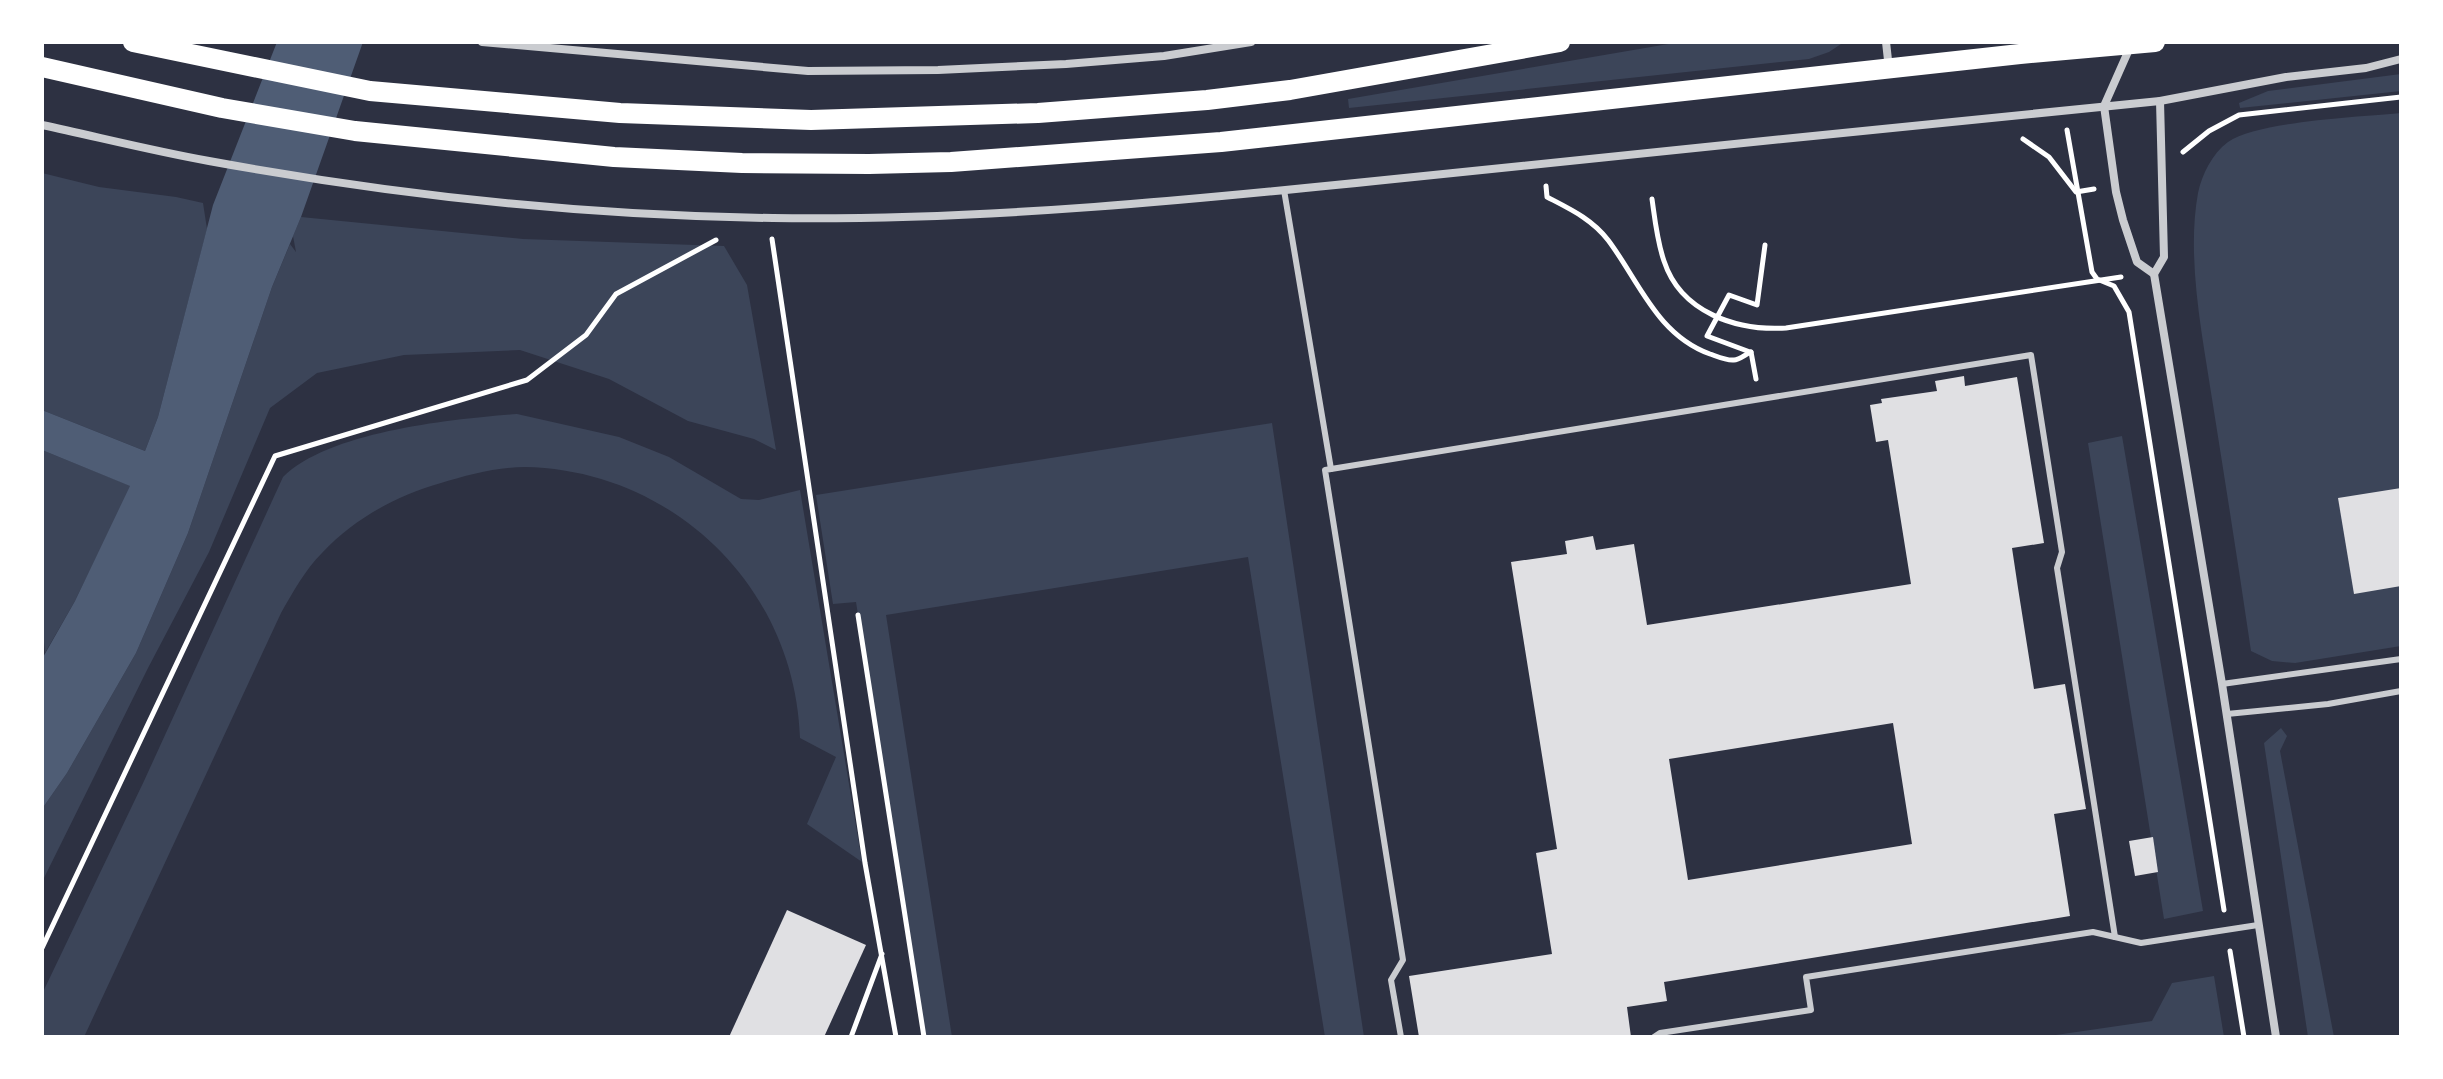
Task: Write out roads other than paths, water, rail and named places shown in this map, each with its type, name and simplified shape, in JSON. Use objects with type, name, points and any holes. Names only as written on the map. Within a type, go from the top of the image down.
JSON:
[{"type":"main road","points":[[133,42],[370,91],[620,113],[745,119],[956,117],[1234,97],[1290,90],[1560,42]]},
{"type":"main road","points":[[42,67],[222,108],[355,131],[614,157],[742,163],[951,162],[1221,142],[2155,42]]},
{"type":"street","points":[[482,42],[823,71],[1066,64],[1164,56],[1251,42]]},
{"type":"street","points":[[1886,42],[1890,70]]},
{"type":"street","points":[[2132,43],[2104,106],[2123,220],[2137,262],[2154,274]]},
{"type":"street","points":[[42,125],[204,161],[464,199],[607,211],[770,218],[978,216],[1284,190],[2160,101],[2286,77],[2366,68],[2401,59]]},
{"type":"street","points":[[2160,101],[2164,257],[2154,274],[2227,714],[2276,1037]]},
{"type":"lane","points":[[1284,190],[1331,469]]},
{"type":"lane","points":[[1401,1037],[1391,980],[1403,960],[1325,470],[2031,355],[2062,552],[2057,568],[2115,937]]},
{"type":"lane","points":[[2222,684],[2401,659]]},
{"type":"lane","points":[[2227,714],[2328,704],[2401,691]]},
{"type":"lane","points":[[1654,1037],[1660,1033],[1811,1010],[1806,977],[2093,932],[2141,943],[2258,925]]}]
